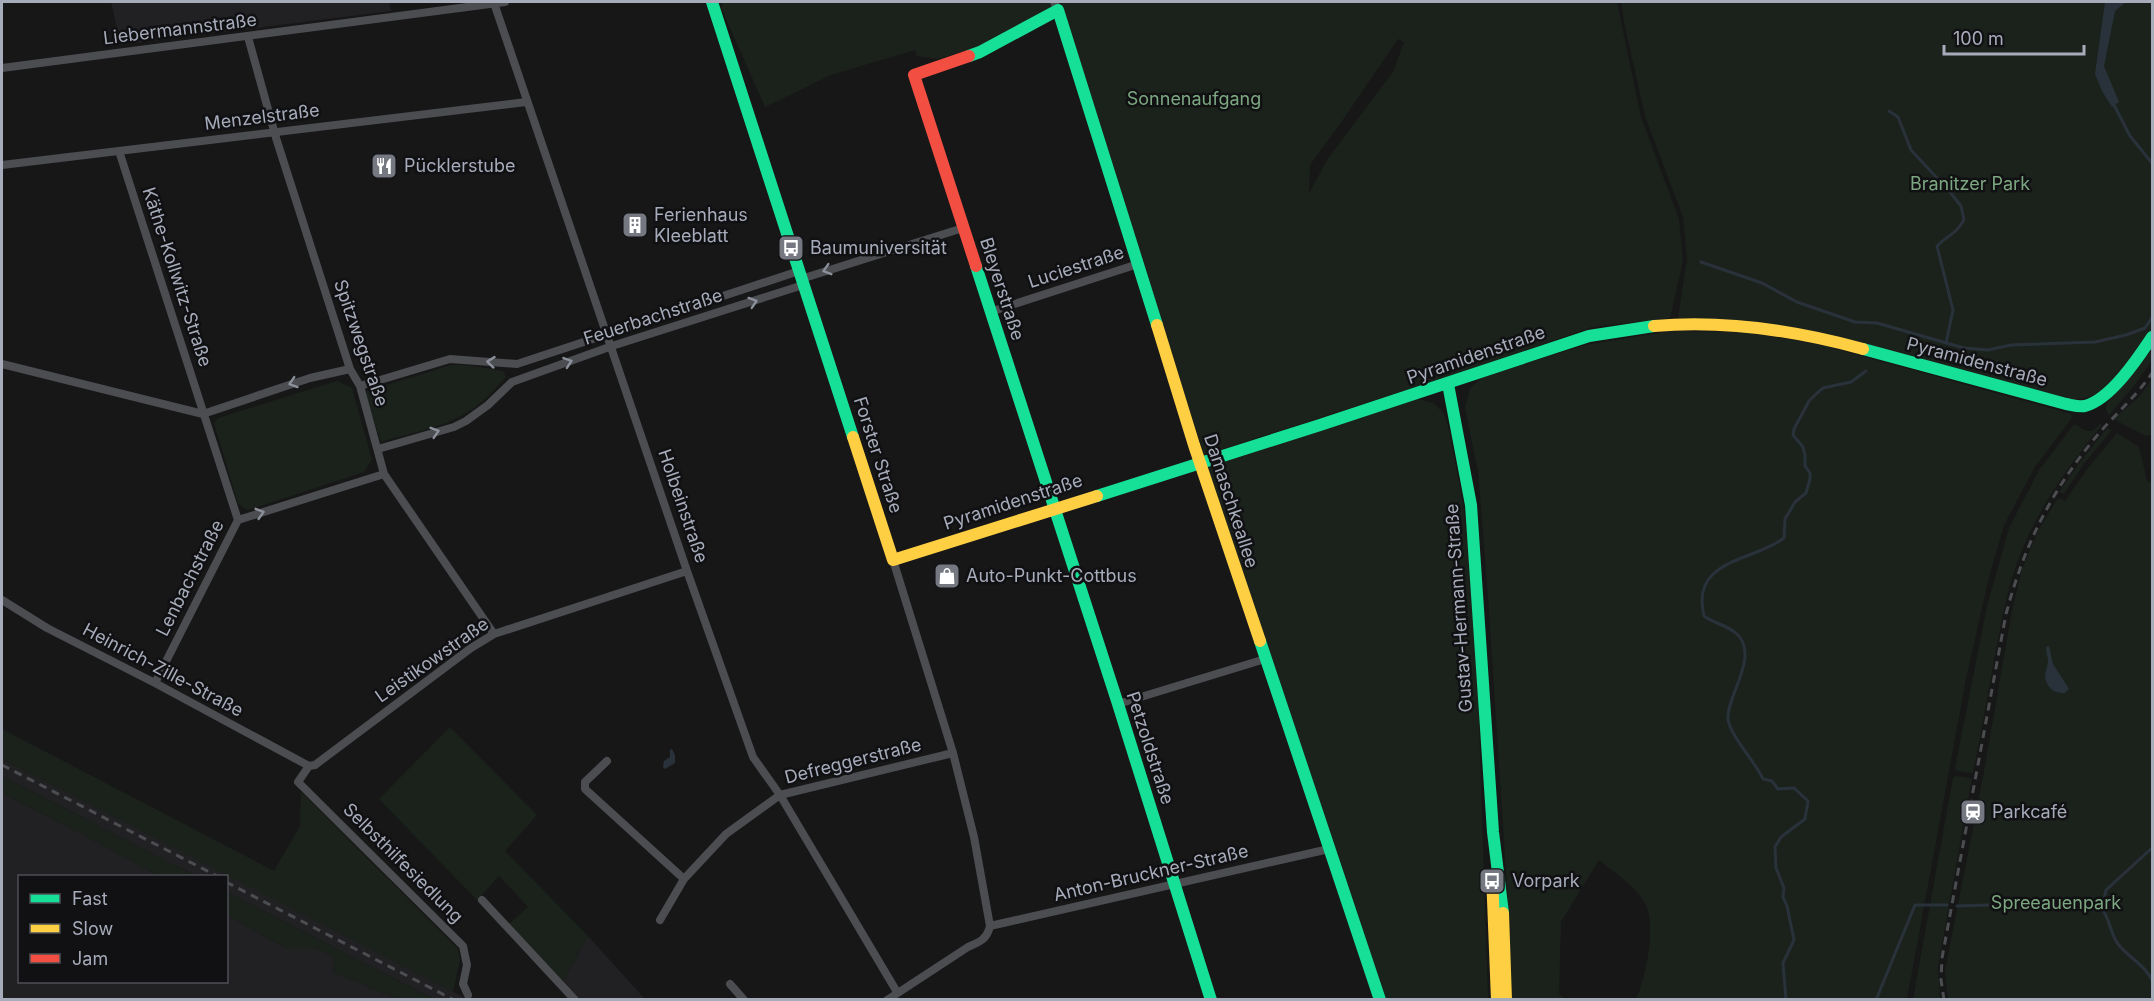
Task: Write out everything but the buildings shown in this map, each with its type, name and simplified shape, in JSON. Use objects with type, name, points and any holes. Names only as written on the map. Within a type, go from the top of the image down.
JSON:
[{"type":"street","name":"Liebermannstraße","points":[[2,68],[506,2]]},
{"type":"street","name":"Forster Straße","points":[[712,2],[893,560],[952,753],[974,837],[990,926]]},
{"type":"street","name":"Holbeinstraße","points":[[494,3],[687,571],[753,757],[780,795],[897,992]]},
{"type":"street","name":"Damaschkeallee","points":[[915,82],[914,75],[980,52],[1056,6],[1199,463],[1380,999]]},
{"type":"street","name":"Spitzwegstraße","points":[[248,37],[274,132],[350,369],[360,386],[384,474],[494,633]]},
{"type":"street","name":"Bleyerstraße","points":[[915,82],[1053,508]]},
{"type":"street","name":"Menzelstraße","points":[[2,165],[526,102]]},
{"type":"street","name":"Käthe-Kollwitz-Straße","points":[[119,151],[203,414]]},
{"type":"street","name":"Feuerbachstraße","points":[[360,386],[450,359],[517,364],[607,334],[963,228]]},
{"type":"street","name":"Luciestraße","points":[[990,312],[1138,264]]},
{"type":"street","name":"Feuerbachstraße","points":[[378,449],[454,427],[488,405],[513,382],[801,278]]},
{"type":"street","name":"Pyramidenstraße","points":[[893,560],[1448,384],[1589,336],[1633,328],[1718,324],[1758,327],[1822,338],[2066,404],[2083,406],[2091,404],[2105,394],[2144,350],[2152,337]]},
{"type":"street","points":[[2,364],[203,414],[310,378],[350,369]]},
{"type":"street","name":"Gustav-Hermann-Straße","points":[[1448,384],[1471,506],[1493,832],[1502,899],[1506,999]]},
{"type":"street","name":"Lenbachstraße","points":[[154,683],[237,520],[203,414]]},
{"type":"street","name":"Lenbachstraße","points":[[237,520],[384,474]]},
{"type":"street","name":"Petzoldstraße","points":[[1053,508],[1118,704],[1211,999]]},
{"type":"street","name":"Leistikowstraße","points":[[309,766],[315,765],[494,633],[687,571]]},
{"type":"street","name":"Heinrich-Zille-Straße","points":[[2,600],[48,628],[309,766]]},
{"type":"street","points":[[1118,704],[1265,659]]},
{"type":"street","name":"Defreggerstraße","points":[[660,920],[684,879],[726,834],[780,795],[952,753]]},
{"type":"street","points":[[607,761],[585,782],[585,789],[684,879]]},
{"type":"street","name":"Selbsthilfesiedlung","points":[[309,766],[298,782],[463,946],[467,965],[463,984],[468,994]]},
{"type":"street","name":"Gustav-Hermann-Straße","points":[[1493,832],[1497,999]]},
{"type":"street","name":"Anton-Bruckner-Straße","points":[[990,926],[1329,849]]},
{"type":"street","name":"Selbsthilfesiedlung","points":[[482,900],[575,999]]},
{"type":"street","points":[[887,999],[968,947],[982,941],[988,936],[990,926]]},
{"type":"street","points":[[730,984],[744,999]]},
{"type":"shaded area","points":[[111,2],[389,2],[391,11],[121,45]]},
{"type":"shaded area","points":[[2105,2],[2126,2],[2115,11],[2104,66],[2119,102],[2112,107],[2095,74]]},
{"type":"shaded area","points":[[2049,646],[2053,664],[2069,689],[2065,693],[2054,691],[2046,680],[2048,661],[2046,647]]},
{"type":"shaded area","points":[[672,749],[675,763],[665,769],[664,761],[670,757]]},
{"type":"shaded area","points":[[2,759],[240,881],[467,999],[434,999],[228,893],[228,875],[194,875],[2,776]]},
{"type":"shaded area","points":[[2,793],[157,875],[18,875],[18,983],[228,983],[228,916],[287,949],[317,949],[335,958],[333,972],[398,999],[2,999]]},
{"type":"shaded area","points":[[588,936],[645,999],[579,999],[563,982]]},
{"type":"green space","points":[[723,2],[1050,2],[1052,8],[979,47],[938,59],[917,56],[915,50],[831,75],[765,107],[721,8]]},
{"type":"green space","name":"Sonnenaufgang","points":[[1061,2],[1617,2],[1641,117],[1679,219],[1683,261],[1670,318],[1592,327],[1480,366],[1204,455]],"holes":[[[1398,39],[1404,42],[1393,72],[1327,160],[1309,194],[1310,165]]]},
{"type":"green space","name":"Branitzer Park","points":[[1621,2],[2152,2],[2152,329],[2126,365],[2102,389],[2089,397],[2067,399],[1822,334],[1678,319],[1687,258],[1683,217],[1645,116]]},
{"type":"green space","points":[[1671,331],[1745,332],[1822,345],[2071,414],[2072,418],[2035,467],[2004,525],[1989,577],[1966,679],[1907,999],[1636,999],[1643,979],[1650,939],[1649,914],[1637,892],[1599,860],[1561,922],[1559,993],[1564,999],[1510,999],[1508,962],[1510,934],[1488,596],[1478,471],[1465,409],[1470,388],[1483,377],[1585,345]]},
{"type":"green space","points":[[2152,350],[2152,360],[2109,415],[2106,406],[2110,398],[2141,358]]},
{"type":"green space","points":[[451,365],[503,371],[506,377],[479,405],[458,418],[381,442],[364,392]]},
{"type":"green space","points":[[2152,379],[2152,434],[2146,436],[2113,419],[2139,397]]},
{"type":"green space","points":[[337,381],[352,388],[372,460],[364,472],[248,510],[238,504],[214,423],[218,418]]},
{"type":"green space","points":[[1418,399],[1433,403],[1443,412],[1448,425],[1463,504],[1475,601],[1488,999],[1385,999],[1207,466]]},
{"type":"green space","points":[[2074,424],[2086,431],[2092,431],[2100,424],[2102,425],[2076,457],[2053,492],[2023,547],[2012,577],[2004,610],[1973,773],[1957,771],[1955,768],[1987,606],[2009,528],[2039,470]]},
{"type":"green space","points":[[2107,428],[2112,430],[2083,465],[2064,494],[2059,492],[2080,462]]},
{"type":"green space","name":"Spreeauenpark","points":[[2117,433],[2139,447],[2147,480],[2152,484],[2152,999],[1948,1000],[1945,971],[1983,777],[2011,616],[2022,569],[2039,529],[2058,498],[2065,501]]},
{"type":"green space","points":[[450,727],[537,815],[505,851],[588,936],[563,982],[507,926],[528,907],[499,876],[477,900],[379,799]]},
{"type":"green space","points":[[2,729],[274,871],[300,826],[301,792],[458,949],[460,960],[453,992],[228,875],[2,759]]},
{"type":"green space","points":[[2,776],[194,875],[157,875],[2,793]]},
{"type":"green space","points":[[1956,776],[1972,778],[1938,966],[1940,999],[1913,999],[1953,778]]},
{"type":"green space","points":[[228,893],[434,999],[398,999],[333,972],[335,958],[317,949],[287,949],[228,916]]},
{"type":"waterway","points":[[2113,103],[2130,136],[2152,163]]},
{"type":"waterway","points":[[1889,111],[1898,117],[1911,150],[1961,206],[1964,220],[1937,246],[1953,310],[1946,343]]},
{"type":"waterway","points":[[1701,262],[1762,283],[1797,302],[1855,322],[1877,323],[1964,348],[1988,350],[2011,345],[2095,342],[2145,328],[2152,318]]},
{"type":"waterway","points":[[1786,1000],[1783,963],[1794,940],[1783,897],[1784,888],[1776,868],[1775,847],[1781,837],[1805,819],[1808,801],[1794,788],[1778,789],[1772,781],[1763,779],[1733,732],[1728,719],[1729,710],[1744,665],[1743,643],[1733,631],[1704,616],[1702,597],[1706,583],[1715,573],[1784,538],[1785,519],[1795,502],[1806,493],[1810,479],[1810,473],[1805,466],[1803,447],[1793,435],[1794,429],[1809,401],[1823,388],[1851,382],[1866,371]]},
{"type":"waterway","points":[[2102,909],[2106,890],[2152,848]]},
{"type":"waterway","points":[[1957,906],[2021,904],[2102,909],[2118,944],[2152,980]]},
{"type":"waterway","points":[[1876,1000],[1915,905],[1947,905]]},
{"type":"railway","points":[[1944,1000],[1941,980],[1942,958],[2006,614],[2013,589],[2040,521],[2065,479],[2095,438],[2152,373]]},
{"type":"railway","points":[[2,765],[215,875]]},
{"type":"railway","points":[[228,883],[454,1000]]},
{"type":"traffic: fast","points":[[712,2],[853,437]]},
{"type":"traffic: fast","points":[[969,56],[1058,10],[1157,325]]},
{"type":"traffic: fast","points":[[976,266],[1211,1000]]},
{"type":"traffic: fast","points":[[1097,496],[1589,336],[1654,326]]},
{"type":"traffic: fast","points":[[1863,349],[2066,404],[2085,406],[2095,402],[2114,387],[2152,337]]},
{"type":"traffic: fast","points":[[1448,384],[1471,505],[1493,832],[1503,913]]},
{"type":"traffic: fast","points":[[1260,641],[1380,1000]]},
{"type":"traffic: slow","points":[[1654,326],[1707,324],[1760,328],[1863,349]]},
{"type":"traffic: slow","points":[[1157,325],[1194,445],[1260,641]]},
{"type":"traffic: slow","points":[[853,437],[893,560],[1097,496]]},
{"type":"traffic: slow","points":[[1492,875],[1497,1000]]},
{"type":"traffic: slow","points":[[1503,913],[1506,1000]]},
{"type":"traffic: jam","points":[[969,56],[914,75],[976,266]]},
{"type":"place","name":"Pücklerstube","points":[[384,166]]},
{"type":"place","name":"Ferienhaus Kleeblatt","points":[[635,225]]},
{"type":"place","name":"Baumuniversität","points":[[791,248]]},
{"type":"place","name":"Auto-Punkt-Cottbus","points":[[947,576]]},
{"type":"place","name":"Parkcafé","points":[[1973,812]]},
{"type":"place","name":"Vorpark","points":[[1492,881]]}]
